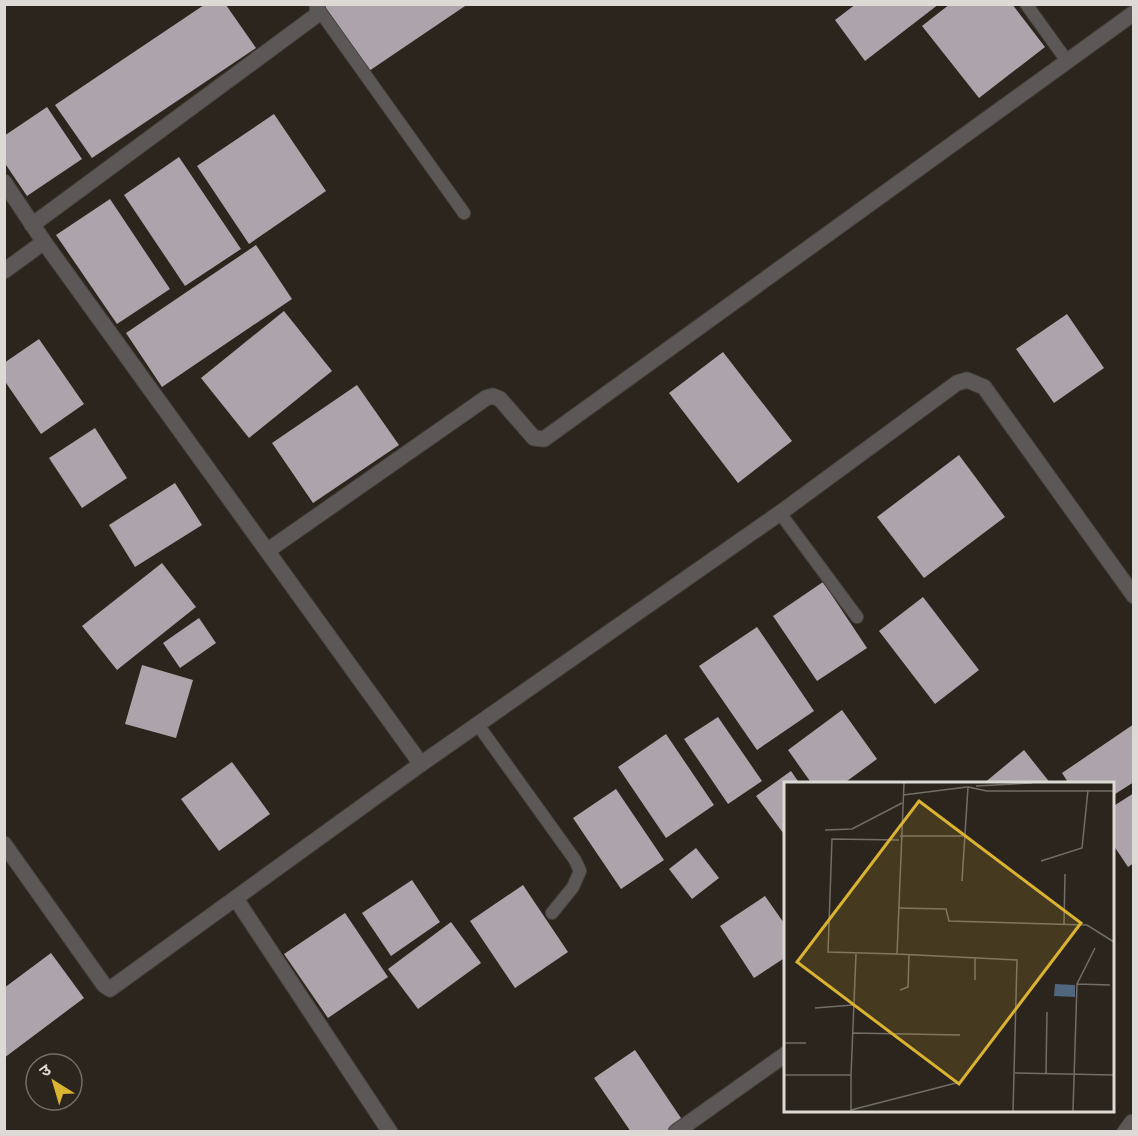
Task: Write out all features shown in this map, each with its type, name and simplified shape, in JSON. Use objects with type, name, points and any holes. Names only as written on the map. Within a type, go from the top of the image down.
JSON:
[{"type":"street","points":[[32,225],[314,17],[318,7]]},
{"type":"street","points":[[267,551],[486,398],[493,396],[500,399],[534,438],[544,439],[1134,13]]},
{"type":"street","points":[[4,182],[44,243],[421,764]]},
{"type":"street","points":[[4,271],[44,243]]},
{"type":"street","points":[[4,844],[104,985],[110,989],[421,764],[780,513],[957,383],[967,380],[984,387],[1134,596]]},
{"type":"street","points":[[236,899],[390,1131]]},
{"type":"street","points":[[676,1131],[784,1055]]},
{"type":"lane","points":[[1026,4],[1067,62]]},
{"type":"lane","points":[[318,7],[464,213]]},
{"type":"lane","points":[[780,513],[857,617]]},
{"type":"lane","points":[[478,725],[575,860],[580,871],[578,879],[552,913]]},
{"type":"lane","points":[[1123,1131],[1131,1121]]},
{"type":"building","points":[[323,4],[468,4],[369,71]]},
{"type":"building","points":[[856,4],[939,4],[865,61],[835,20]]},
{"type":"building","points":[[950,4],[1012,4],[1045,47],[979,98],[922,26]]},
{"type":"building","points":[[204,5],[226,5],[256,48],[92,158],[55,105]]},
{"type":"building","points":[[47,107],[82,159],[27,196],[4,162],[4,136]]},
{"type":"building","points":[[274,114],[326,191],[249,244],[197,166]]},
{"type":"building","points":[[179,157],[241,249],[185,286],[124,195]]},
{"type":"building","points":[[110,199],[170,289],[117,324],[56,235]]},
{"type":"building","points":[[256,245],[292,299],[162,387],[126,333]]},
{"type":"building","points":[[284,311],[332,371],[249,438],[201,378]]},
{"type":"building","points":[[1067,314],[1104,368],[1054,403],[1016,349]]},
{"type":"building","points":[[39,339],[84,404],[41,434],[4,380],[4,363]]},
{"type":"building","points":[[723,352],[792,441],[738,483],[669,393]]},
{"type":"building","points":[[357,385],[399,445],[313,503],[272,443]]},
{"type":"building","points":[[95,428],[127,478],[82,508],[49,458]]},
{"type":"building","points":[[959,455],[1005,517],[924,578],[877,517]]},
{"type":"building","points":[[175,483],[202,525],[135,567],[109,525]]},
{"type":"building","points":[[162,563],[196,607],[117,670],[82,626]]},
{"type":"building","points":[[823,582],[867,648],[817,681],[773,616]]},
{"type":"building","points":[[923,597],[979,670],[935,704],[879,631]]},
{"type":"building","points":[[199,618],[216,643],[180,668],[163,643]]},
{"type":"building","points":[[757,627],[814,711],[757,750],[699,666]]},
{"type":"building","points":[[142,665],[193,680],[176,738],[125,724]]},
{"type":"building","points":[[842,710],[877,759],[846,782],[811,782],[788,750]]},
{"type":"building","points":[[718,717],[762,781],[728,804],[684,739]]},
{"type":"building","points":[[1134,724],[1134,782],[1114,795],[1114,782],[1068,782],[1062,773]]},
{"type":"building","points":[[666,734],[714,805],[666,838],[618,767]]},
{"type":"building","points":[[1024,750],[1049,782],[985,782]]},
{"type":"building","points":[[232,762],[270,814],[219,851],[181,799]]},
{"type":"building","points":[[791,771],[799,782],[784,782],[784,834],[756,796]]},
{"type":"building","points":[[616,789],[664,860],[621,889],[573,818]]},
{"type":"building","points":[[1134,793],[1134,863],[1128,867],[1114,846],[1114,806]]},
{"type":"building","points":[[696,848],[719,878],[692,899],[669,869]]},
{"type":"building","points":[[412,880],[440,922],[391,956],[362,913]]},
{"type":"building","points":[[523,885],[568,952],[515,988],[470,921]]},
{"type":"building","points":[[765,896],[784,923],[784,958],[754,978],[720,926]]},
{"type":"building","points":[[345,913],[388,977],[328,1018],[284,954]]},
{"type":"building","points":[[451,922],[481,963],[418,1009],[388,969]]},
{"type":"building","points":[[51,953],[84,998],[4,1058],[4,988]]},
{"type":"building","points":[[635,1050],[685,1124],[674,1132],[631,1132],[594,1078]]}]
